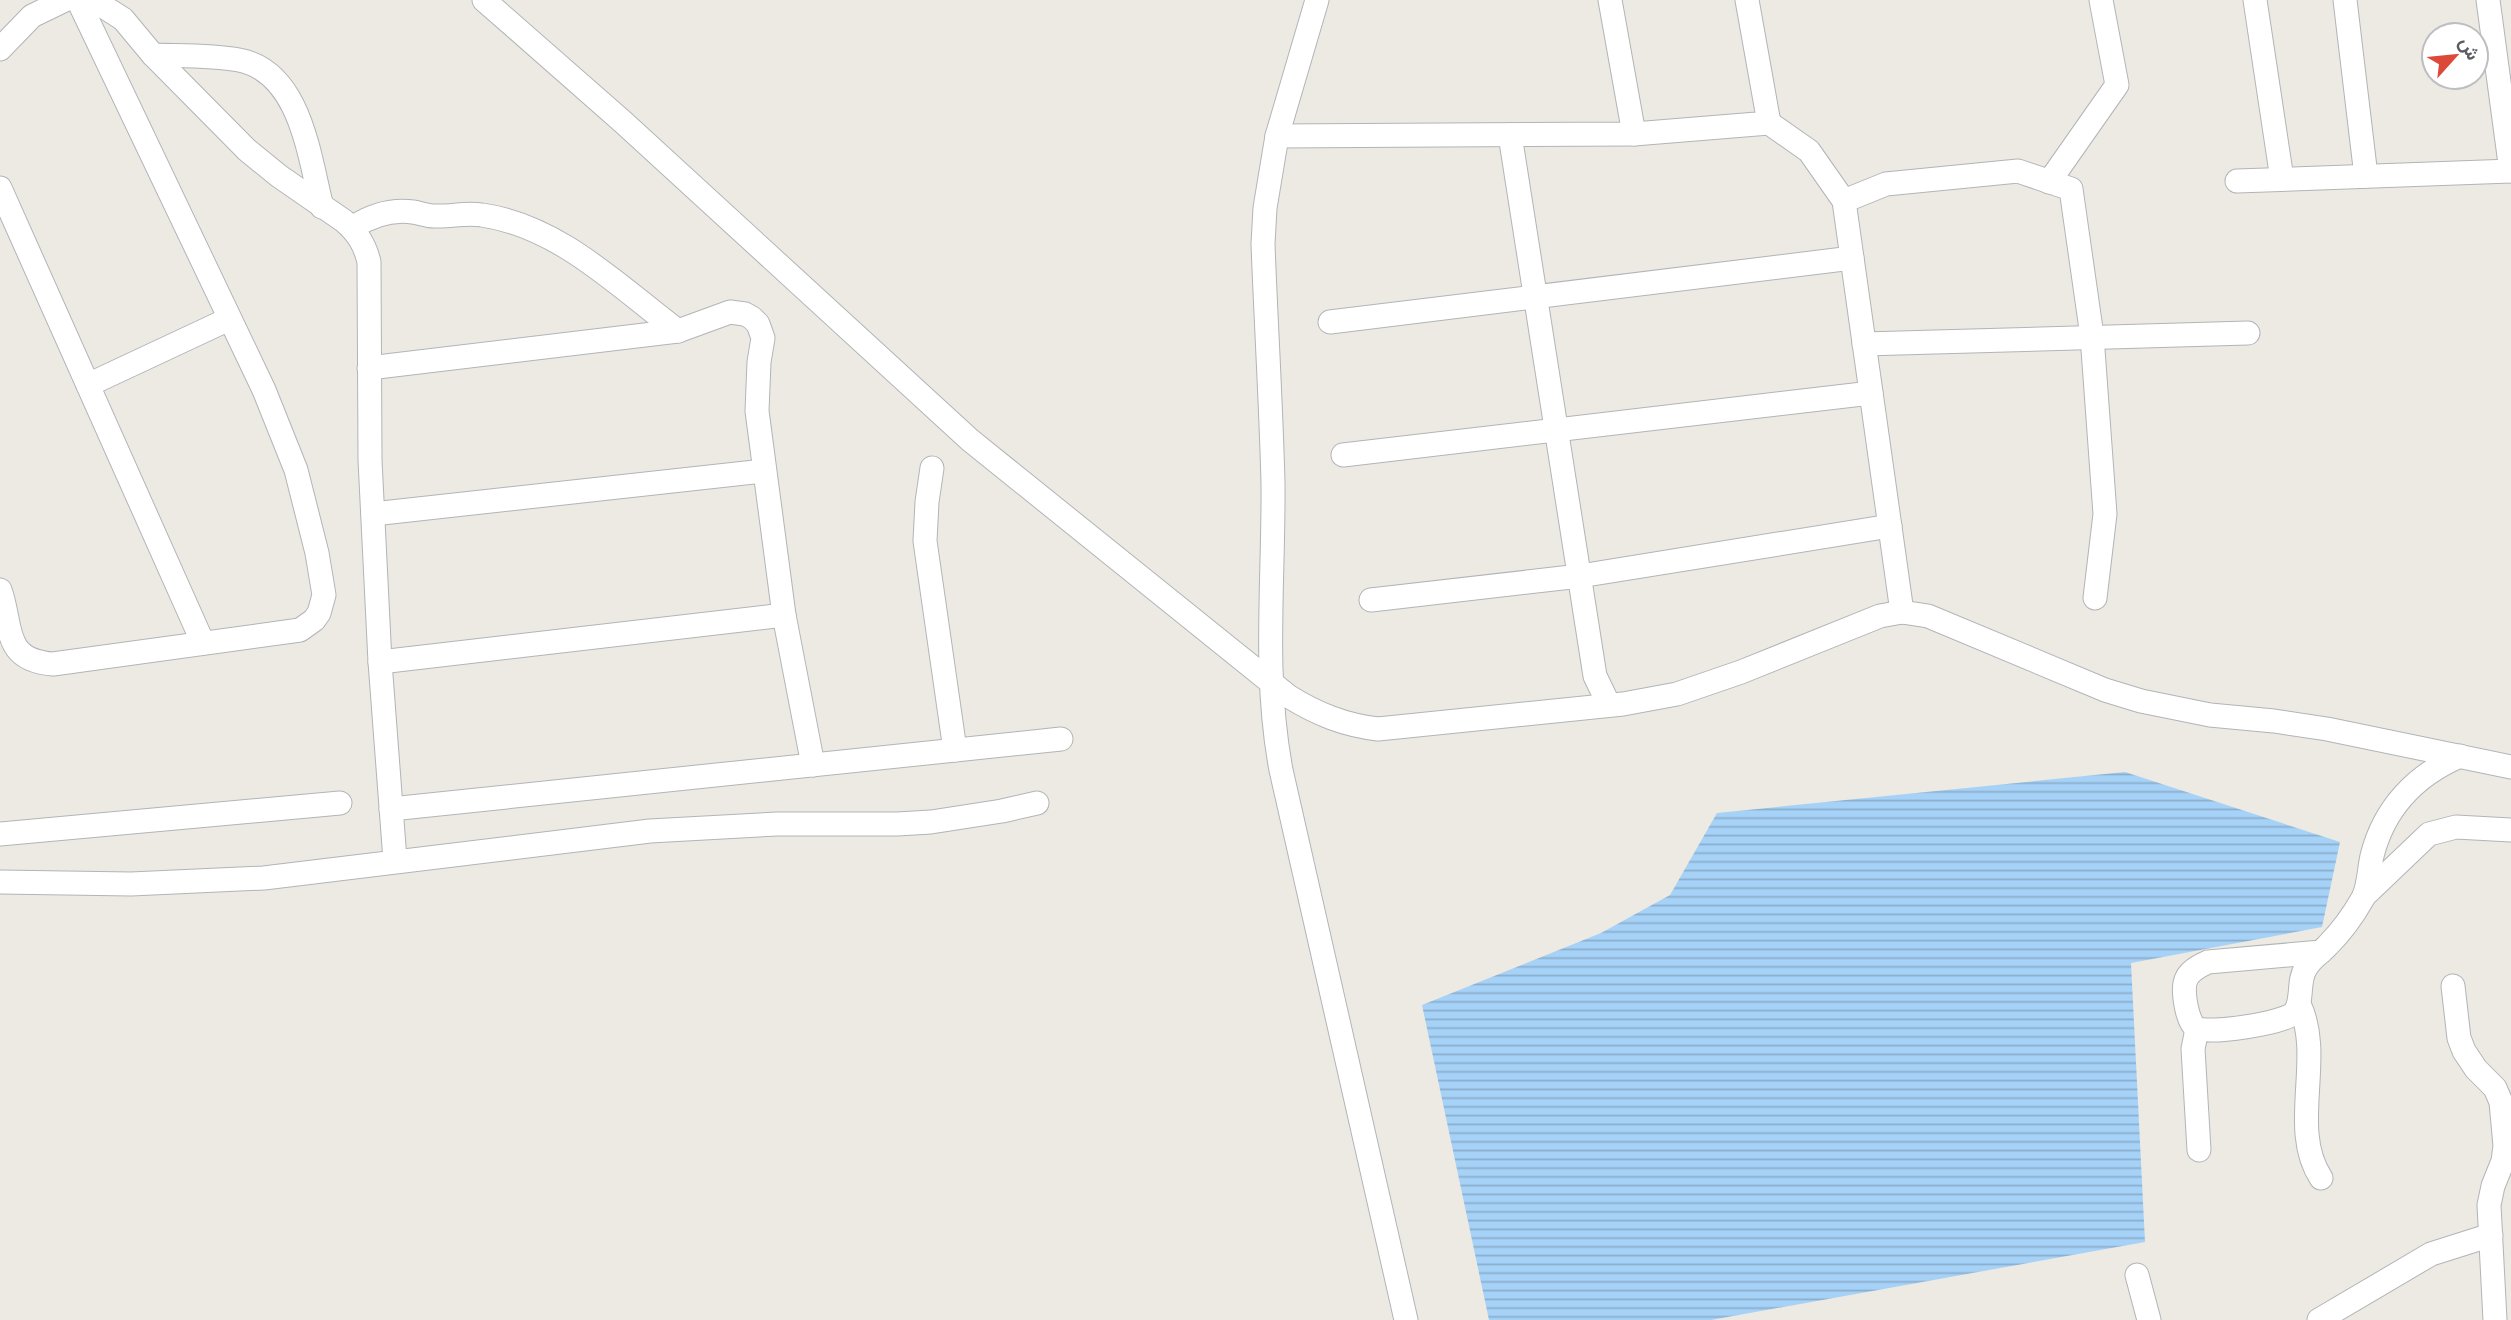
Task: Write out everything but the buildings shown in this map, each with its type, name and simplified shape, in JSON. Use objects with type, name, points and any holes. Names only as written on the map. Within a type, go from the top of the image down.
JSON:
[{"type":"street","points":[[0,49],[32,16],[65,0]]},
{"type":"street","points":[[81,0],[113,11],[247,150],[352,228],[364,246],[369,262],[373,514],[380,662],[395,860]]},
{"type":"street","points":[[0,590],[6,647],[33,660],[54,664],[300,630],[319,613],[324,595],[317,552],[296,470],[264,390],[81,0]]},
{"type":"street","points":[[484,0],[623,122],[970,440],[1288,696],[1341,723],[1378,729],[1655,699],[1709,684],[1880,617],[1902,612],[1928,616],[2105,690],[2141,701],[2210,715],[2327,729],[2511,767]]},
{"type":"street","points":[[1317,0],[1277,136],[1265,208],[1263,244],[1273,484],[1270,681],[1272,715],[1281,769],[1406,1320]]},
{"type":"street","points":[[1610,0],[1634,134]]},
{"type":"street","points":[[1747,0],[1769,123]]},
{"type":"street","points":[[2049,182],[2117,85],[2101,0]]},
{"type":"street","points":[[2255,0],[2282,179]]},
{"type":"street","points":[[2345,0],[2366,176]]},
{"type":"street","points":[[2237,181],[2511,171],[2488,0]]},
{"type":"street","points":[[153,55],[239,60],[270,74],[286,91],[296,112],[322,207]]},
{"type":"street","points":[[1277,136],[1634,134],[1769,123],[1809,151],[1844,201],[1902,612]]},
{"type":"street","points":[[1510,135],[1595,676],[1609,705]]},
{"type":"street","points":[[1844,201],[1886,184],[2018,172],[2071,189],[2092,335],[2105,514],[2095,598]]},
{"type":"street","points":[[0,188],[203,643]]},
{"type":"street","points":[[352,228],[374,216],[400,211],[436,216],[480,214],[523,225],[564,245],[678,331]]},
{"type":"street","points":[[1330,322],[1852,258]]},
{"type":"street","points":[[369,368],[678,331],[730,313],[745,314],[758,324],[763,338],[758,373],[757,411],[764,471],[783,615],[813,765]]},
{"type":"street","points":[[88,385],[229,319]]},
{"type":"street","points":[[1864,344],[2092,335],[2248,333]]},
{"type":"street","points":[[1343,455],[1871,393]]},
{"type":"street","points":[[932,468],[925,541],[955,750]]},
{"type":"street","points":[[373,514],[764,471]]},
{"type":"street","points":[[1371,600],[1580,576],[1890,526]]},
{"type":"street","points":[[380,662],[783,615]]},
{"type":"street","points":[[391,809],[1061,739]]},
{"type":"street","points":[[2364,896],[2376,842],[2391,811],[2421,778],[2460,756]]},
{"type":"street","points":[[0,834],[340,803]]},
{"type":"street","points":[[0,881],[197,883],[303,874],[395,860],[498,851],[650,831],[777,824],[862,825],[931,822],[1037,803]]},
{"type":"street","points":[[2320,1178],[2309,1149],[2309,1037],[2299,1004],[2302,974],[2312,959],[2339,933],[2364,896],[2429,834],[2456,827],[2511,830]]},
{"type":"street","points":[[2299,1004],[2293,1014],[2280,1021],[2204,1031],[2197,1029],[2188,1018],[2185,982],[2193,971],[2208,962],[2321,953]]},
{"type":"street","points":[[2452,986],[2459,1038],[2464,1051],[2476,1069],[2495,1088],[2501,1102],[2505,1146],[2490,1195],[2495,1320]]},
{"type":"street","points":[[2197,1029],[2193,1049],[2199,1150]]},
{"type":"street","points":[[2319,1320],[2431,1254],[2491,1235]]},
{"type":"street","points":[[2137,1275],[2149,1320]]},
{"type":"water","points":[[2125,772],[2340,842],[2322,927],[2131,963],[2145,1242],[1711,1320],[1489,1320],[1422,1005],[1601,933],[1670,895],[1717,813]]}]
